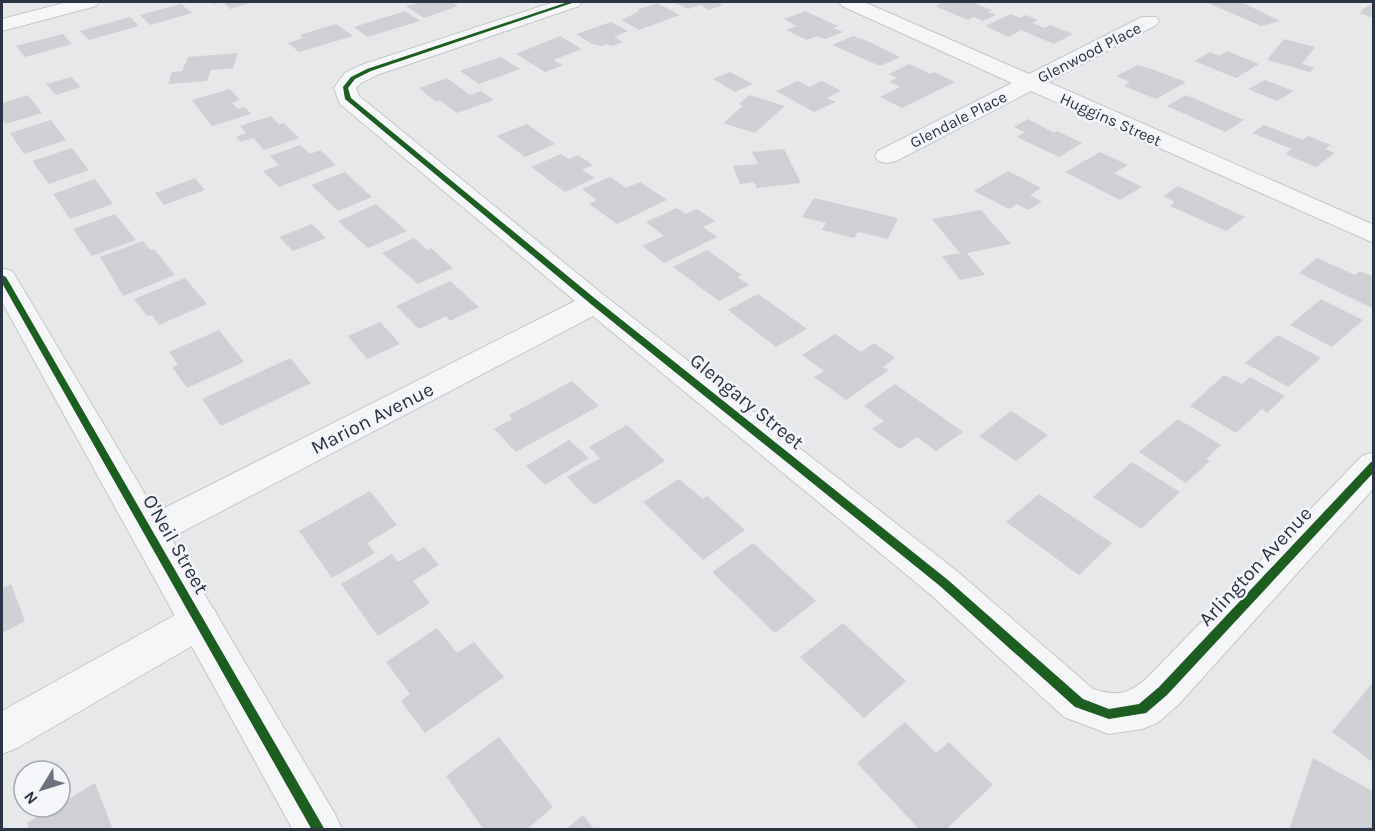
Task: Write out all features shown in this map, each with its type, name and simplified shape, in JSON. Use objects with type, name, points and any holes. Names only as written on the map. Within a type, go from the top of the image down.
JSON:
[{"type":"street","points":[[2,25],[89,2]]},
{"type":"street","name":"Glengary Street","points":[[572,2],[369,70],[353,78],[345,88],[348,99],[596,303],[944,583],[1079,704],[1109,714],[1142,709],[1163,691]]},
{"type":"street","name":"Huggins Street","points":[[849,2],[1374,235]]},
{"type":"street","name":"Glenwood Place","points":[[1029,83],[1149,21]]},
{"type":"street","name":"Glendale Place","points":[[887,156],[1029,83]]},
{"type":"street","name":"O'Neil Street","points":[[2,277],[320,830]]},
{"type":"street","name":"Marion Avenue","points":[[147,532],[596,303]]},
{"type":"street","name":"Arlington Avenue","points":[[1163,691],[1374,465]]},
{"type":"street","points":[[2,734],[200,621]]},
{"type":"building","points":[[223,2],[253,2],[230,9]]},
{"type":"building","points":[[422,2],[451,2],[458,6],[424,18],[406,6]]},
{"type":"building","points":[[673,2],[716,2],[723,5],[709,10],[700,5],[688,9]]},
{"type":"building","points":[[944,2],[971,2],[992,10],[988,12],[996,15],[983,21],[974,17],[968,20],[935,6]]},
{"type":"building","points":[[1206,2],[1241,2],[1280,21],[1261,26]]},
{"type":"building","points":[[657,3],[680,15],[639,30],[621,20],[640,11],[637,10]]},
{"type":"building","points":[[1374,3],[1374,18],[1359,13],[1363,11],[1361,10]]},
{"type":"building","points":[[181,4],[192,13],[150,25],[140,15]]},
{"type":"building","points":[[405,11],[420,21],[367,37],[354,27]]},
{"type":"building","points":[[805,11],[838,26],[833,28],[843,32],[825,39],[817,36],[807,40],[786,30],[797,26],[784,19]]},
{"type":"building","points":[[1011,14],[1020,18],[1026,15],[1038,20],[1032,23],[1045,28],[1050,25],[1073,34],[1054,44],[1021,30],[1009,37],[985,26]]},
{"type":"building","points":[[130,17],[139,26],[89,40],[80,31]]},
{"type":"building","points":[[611,22],[628,31],[614,37],[623,42],[612,46],[607,44],[601,46],[592,44],[576,34]]},
{"type":"building","points":[[336,24],[353,36],[299,52],[288,43],[303,38],[300,35]]},
{"type":"building","points":[[63,34],[72,44],[25,57],[16,46]]},
{"type":"building","points":[[560,36],[582,49],[553,60],[563,65],[545,72],[516,54]]},
{"type":"building","points":[[853,36],[900,57],[880,66],[832,45]]},
{"type":"building","points":[[1284,39],[1315,47],[1302,64],[1314,68],[1310,72],[1267,60]]},
{"type":"building","points":[[1227,51],[1259,64],[1236,78],[1194,61],[1210,52],[1219,56]]},
{"type":"building","points":[[238,53],[233,68],[211,70],[207,81],[168,84],[172,72],[182,71],[188,57]]},
{"type":"building","points":[[501,57],[520,69],[479,84],[460,71]]},
{"type":"building","points":[[909,64],[955,82],[902,108],[880,97],[900,87],[889,82],[897,78],[889,74]]},
{"type":"building","points":[[1138,65],[1186,82],[1156,99],[1124,86],[1130,82],[1116,76]]},
{"type":"building","points":[[730,72],[753,84],[735,92],[713,79]]},
{"type":"building","points":[[71,77],[81,87],[56,95],[46,84]]},
{"type":"building","points":[[447,78],[470,95],[481,91],[494,100],[457,113],[440,100],[436,102],[419,88]]},
{"type":"building","points":[[1265,80],[1294,91],[1277,101],[1248,89]]},
{"type":"building","points":[[798,81],[809,87],[822,81],[841,91],[827,98],[836,102],[814,112],[776,91]]},
{"type":"building","points":[[230,89],[240,100],[232,103],[238,109],[245,107],[251,114],[212,126],[192,100]]},
{"type":"building","points":[[28,95],[42,113],[6,124],[2,118],[2,103]]},
{"type":"building","points":[[749,95],[785,106],[755,133],[723,123],[743,106],[739,104]]},
{"type":"building","points":[[1186,95],[1244,120],[1225,132],[1167,106]]},
{"type":"building","points":[[271,116],[279,124],[284,123],[299,138],[264,150],[253,138],[241,142],[236,137],[246,133],[240,126]]},
{"type":"building","points":[[1028,119],[1054,133],[1057,131],[1082,143],[1059,157],[1017,137],[1025,132],[1014,127]]},
{"type":"building","points":[[51,120],[66,140],[24,154],[10,133]]},
{"type":"building","points":[[527,124],[555,144],[525,157],[497,136]]},
{"type":"building","points":[[1264,125],[1303,140],[1308,136],[1331,145],[1325,149],[1335,153],[1316,167],[1285,154],[1292,149],[1252,133]]},
{"type":"building","points":[[300,145],[310,154],[320,150],[336,165],[279,187],[263,171],[279,165],[270,156]]},
{"type":"building","points":[[72,148],[89,170],[49,184],[32,161]]},
{"type":"building","points":[[784,149],[801,183],[757,188],[754,182],[740,184],[733,166],[758,164],[752,152]]},
{"type":"building","points":[[1100,152],[1128,165],[1114,173],[1142,187],[1120,200],[1065,172]]},
{"type":"building","points":[[561,154],[569,159],[578,155],[593,165],[582,170],[595,178],[565,192],[531,167]]},
{"type":"building","points":[[1008,171],[1041,188],[1030,195],[1042,202],[1028,210],[1017,204],[1009,209],[974,191]]},
{"type":"building","points":[[345,172],[372,197],[338,211],[311,185]]},
{"type":"building","points":[[610,177],[626,188],[640,182],[667,200],[617,224],[589,204],[597,200],[582,189]]},
{"type":"building","points":[[195,178],[205,190],[164,205],[155,193]]},
{"type":"building","points":[[95,179],[113,204],[70,219],[53,194]]},
{"type":"building","points":[[1178,186],[1245,217],[1226,231],[1170,206],[1175,202],[1163,196]]},
{"type":"building","points":[[814,198],[898,218],[888,239],[858,232],[854,238],[822,230],[826,223],[802,217]]},
{"type":"building","points":[[376,204],[407,231],[368,248],[338,221]]},
{"type":"building","points":[[677,208],[686,214],[697,209],[715,221],[703,227],[717,237],[664,263],[642,246],[664,236],[646,222]]},
{"type":"building","points":[[981,210],[1011,244],[967,253],[985,275],[960,280],[942,256],[960,253],[932,219]]},
{"type":"building","points":[[115,214],[136,240],[92,256],[73,229]]},
{"type":"building","points":[[312,224],[326,238],[293,251],[279,237]]},
{"type":"building","points":[[414,238],[428,250],[431,248],[453,268],[418,284],[382,253]]},
{"type":"building","points":[[143,241],[150,250],[154,249],[175,275],[123,296],[100,257]]},
{"type":"building","points":[[707,250],[742,275],[737,277],[749,285],[719,301],[673,267]]},
{"type":"building","points":[[1317,258],[1355,275],[1360,271],[1374,277],[1374,309],[1299,273]]},
{"type":"building","points":[[185,278],[207,304],[159,325],[152,315],[147,316],[134,299]]},
{"type":"building","points":[[450,281],[479,307],[450,321],[446,316],[419,329],[396,306]]},
{"type":"building","points":[[758,294],[807,329],[776,347],[728,310]]},
{"type":"building","points":[[1321,299],[1363,320],[1332,347],[1290,325]]},
{"type":"building","points":[[380,322],[400,344],[367,359],[348,336]]},
{"type":"building","points":[[219,330],[244,362],[187,388],[172,367],[178,365],[169,352]]},
{"type":"building","points":[[835,334],[861,352],[874,343],[895,358],[883,367],[889,370],[846,400],[814,377],[824,371],[802,355]]},
{"type":"building","points":[[1278,335],[1321,358],[1288,387],[1245,363]]},
{"type":"building","points":[[290,358],[311,383],[221,426],[202,399]]},
{"type":"building","points":[[1224,375],[1242,384],[1250,377],[1285,396],[1267,413],[1262,409],[1236,433],[1190,406]]},
{"type":"building","points":[[572,381],[599,406],[516,452],[494,429],[512,419],[509,415]]},
{"type":"building","points":[[895,384],[963,432],[936,451],[917,437],[900,449],[872,429],[884,421],[864,406]]},
{"type":"building","points":[[1011,411],[1048,435],[1016,461],[979,436]]},
{"type":"building","points":[[1178,419],[1221,445],[1206,459],[1210,461],[1186,483],[1139,452]]},
{"type":"building","points":[[627,425],[665,461],[594,505],[567,477],[600,458],[589,447]]},
{"type":"building","points":[[569,440],[589,458],[545,485],[526,466]]},
{"type":"building","points":[[1132,462],[1180,492],[1141,529],[1093,497]]},
{"type":"building","points":[[679,479],[703,499],[707,496],[745,530],[703,560],[643,502]]},
{"type":"building","points":[[370,491],[397,525],[367,543],[375,553],[332,578],[299,531]]},
{"type":"building","points":[[1039,494],[1112,543],[1079,575],[1006,522]]},
{"type":"building","points":[[753,543],[816,601],[775,633],[712,572]]},
{"type":"building","points":[[424,547],[439,565],[413,581],[430,603],[378,636],[341,584],[392,554],[398,562]]},
{"type":"building","points":[[11,584],[25,621],[2,633],[2,589]]},
{"type":"building","points":[[843,623],[906,681],[864,718],[800,657]]},
{"type":"building","points":[[437,628],[457,653],[474,642],[504,677],[425,733],[401,701],[410,694],[386,662]]},
{"type":"building","points":[[1374,681],[1374,763],[1332,732]]},
{"type":"building","points":[[905,722],[936,753],[949,742],[993,785],[945,830],[920,830],[857,763]]},
{"type":"building","points":[[499,737],[553,807],[526,830],[484,830],[446,776]]},
{"type":"building","points":[[1313,758],[1374,792],[1374,830],[1289,830]]},
{"type":"building","points":[[95,783],[113,830],[29,830],[27,823],[34,819],[72,819],[72,797]]},
{"type":"building","points":[[583,815],[595,830],[565,830]]},
{"type":"cycle path","points":[[572,2],[369,70],[353,78],[345,88],[348,99],[595,303],[944,583],[1079,703],[1109,714],[1142,709],[1163,691],[1374,465]]},
{"type":"cycle path","points":[[2,277],[319,830]]}]
